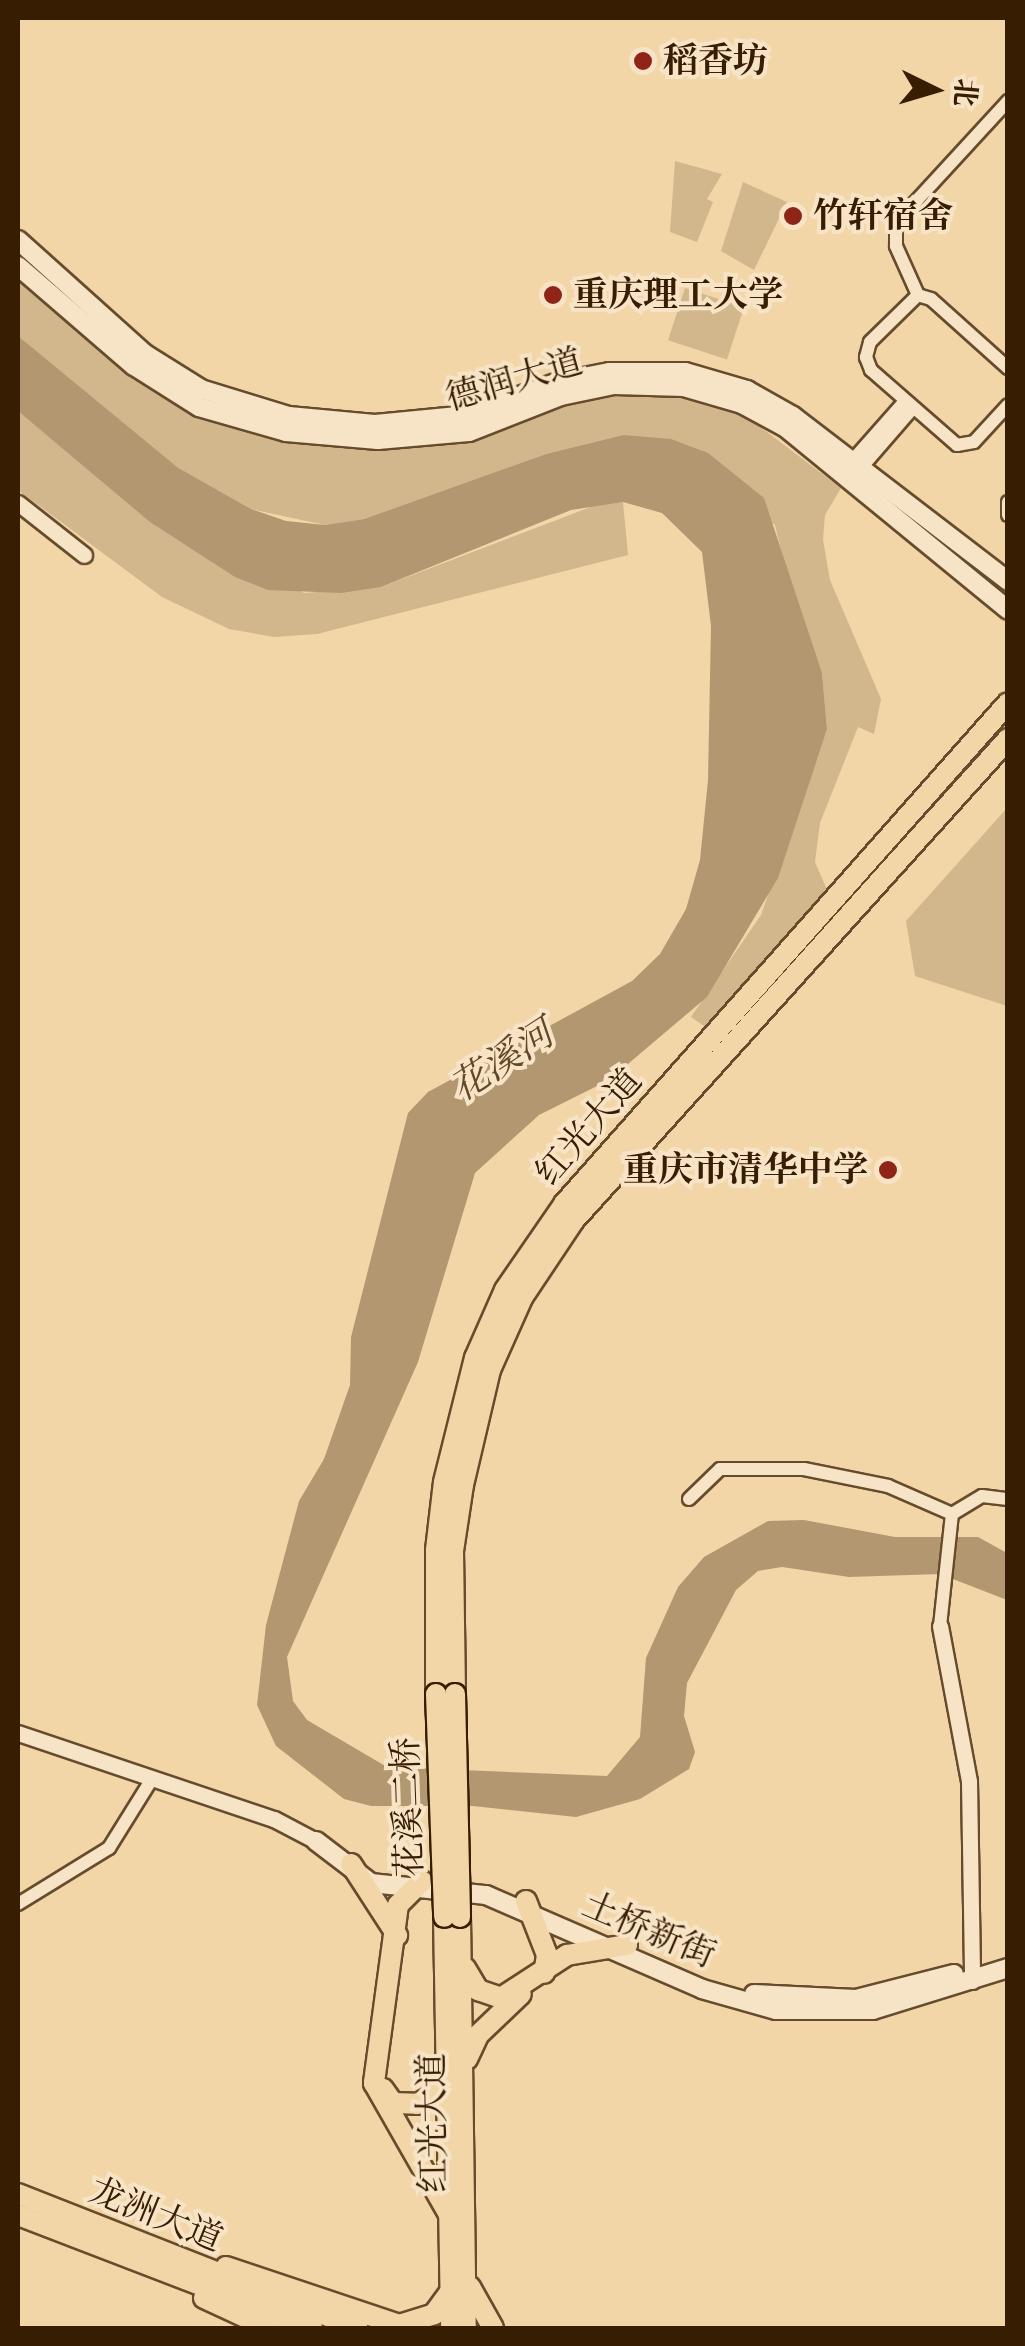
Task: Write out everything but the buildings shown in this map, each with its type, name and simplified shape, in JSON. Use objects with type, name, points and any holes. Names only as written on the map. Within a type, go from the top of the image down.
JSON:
[{"type":"main road","name":"德润大道","points":[[18,240],[145,354],[202,389],[288,416],[375,424],[466,416],[558,382],[609,372],[685,372],[747,390],[856,464],[1008,580]]},
{"type":"main road","name":"德润大道","points":[[19,270],[134,366],[198,407],[286,432],[378,440],[469,432],[561,396],[614,385],[684,387],[742,404],[786,428],[1008,610]]},
{"type":"main road","name":"红光大道","points":[[445,1694],[436,1550],[444,1482],[475,1358],[505,1290],[564,1204],[1008,703]]},
{"type":"main road","name":"红光大道","points":[[445,1694],[453,1550],[462,1485],[490,1370],[522,1298],[574,1220],[1008,739]]},
{"type":"main road","name":"花溪二桥","points":[[445,1694],[452,1917]]},
{"type":"main road","name":"土桥新街","points":[[316,1841],[353,1870],[420,1887],[487,1885],[521,1906],[615,1947],[730,1987],[798,2000],[871,1996],[972,1975]]},
{"type":"main road","points":[[353,1870],[394,1930],[385,2096],[400,2105],[432,2098],[457,2059],[539,1975]]},
{"type":"main road","points":[[353,1870],[386,1930],[395,1959]]},
{"type":"main road","points":[[394,1930],[420,1887]]},
{"type":"main road","points":[[420,1887],[409,1901],[395,1959],[374,2082],[454,2224]]},
{"type":"main road","name":"土桥新街","points":[[521,1906],[615,1947]]},
{"type":"main road","points":[[521,1906],[539,1975]]},
{"type":"main road","name":"红光大道","points":[[452,1917],[461,1959],[454,2224],[466,2328]]},
{"type":"main road","name":"红光大道","points":[[451,2328],[460,2283],[452,1917]]},
{"type":"main road","points":[[461,1959],[474,1986],[496,1998],[513,1994],[539,1975],[615,1947]]},
{"type":"main road","points":[[972,1975],[1008,1958]]},
{"type":"main road","points":[[972,1975],[1008,1968]]},
{"type":"main road","name":"龙洲大道","points":[[18,2194],[267,2311]]},
{"type":"main road","name":"龙洲大道","points":[[18,2215],[158,2260]]},
{"type":"main road","points":[[158,2260],[252,2273],[389,2326],[424,2319],[460,2283],[494,2328]]},
{"type":"main road","points":[[267,2311],[312,2328]]},
{"type":"main road","points":[[267,2311],[358,2328]]},
{"type":"street","points":[[918,295],[896,246],[896,223],[1008,101]]},
{"type":"street","points":[[1008,368],[931,299],[918,295],[906,300],[867,349],[871,370],[909,405],[964,446],[1008,405]]},
{"type":"street","points":[[856,464],[909,405]]},
{"type":"street","points":[[1008,502],[1008,514]]},
{"type":"street","points":[[18,503],[84,555]]},
{"type":"street","points":[[689,1499],[720,1469],[804,1468],[888,1486],[952,1514]]},
{"type":"street","points":[[952,1514],[982,1496],[1008,1499]]},
{"type":"street","points":[[952,1514],[940,1626],[969,1782],[972,1975]]},
{"type":"street","name":"土桥新街","points":[[18,1733],[274,1819],[316,1841]]},
{"type":"street","points":[[18,1904],[109,1848],[152,1779]]},
{"type":"shaded area","points":[[675,161],[722,174],[707,199],[713,202],[697,242],[670,232]]},
{"type":"shaded area","points":[[743,182],[787,202],[754,270],[721,251]]},
{"type":"shaded area","points":[[18,278],[130,371],[286,439],[615,394],[683,394],[739,411],[841,488],[825,515],[823,540],[830,580],[881,699],[874,734],[858,727],[820,823],[815,862],[828,892],[707,1028],[691,1017],[761,915],[827,729],[822,673],[795,607],[775,525],[623,435],[546,454],[364,519],[325,525],[251,509],[177,467],[106,415],[18,336]]},
{"type":"shaded area","points":[[685,288],[744,307],[727,359],[668,340]]},
{"type":"shaded area","points":[[18,411],[79,461],[304,593],[381,587],[596,505],[623,502],[628,555],[317,634],[274,637],[229,629],[162,597],[18,490]]},
{"type":"shaded area","points":[[1007,808],[1007,1006],[915,976],[906,921]]},
{"type":"water","name":"花溪河","points":[[18,336],[177,467],[251,509],[286,521],[325,525],[364,519],[546,454],[623,435],[671,439],[708,453],[764,498],[822,673],[827,729],[778,878],[707,997],[609,1080],[539,1115],[475,1173],[418,1362],[287,1657],[293,1701],[307,1720],[387,1767],[607,1776],[640,1737],[646,1658],[678,1587],[704,1557],[768,1521],[804,1520],[895,1537],[978,1537],[1007,1553],[1007,1600],[940,1574],[849,1577],[782,1567],[758,1571],[736,1590],[687,1683],[684,1716],[695,1752],[689,1769],[640,1799],[576,1817],[473,1806],[371,1806],[344,1799],[276,1746],[257,1705],[266,1625],[299,1501],[324,1459],[350,1385],[351,1337],[408,1113],[428,1092],[632,981],[660,954],[686,909],[700,860],[708,780],[711,626],[702,552],[662,513],[623,502],[571,510],[381,587],[341,593],[268,590],[235,577],[150,522],[18,411]]},
{"type":"place","name":"稻香坊","points":[[643,61]]},
{"type":"place","name":"竹轩宿舍","points":[[793,216]]},
{"type":"place","name":"重庆理工大学","points":[[553,295]]},
{"type":"place","name":"重庆市清华中学","points":[[888,1170]]}]
